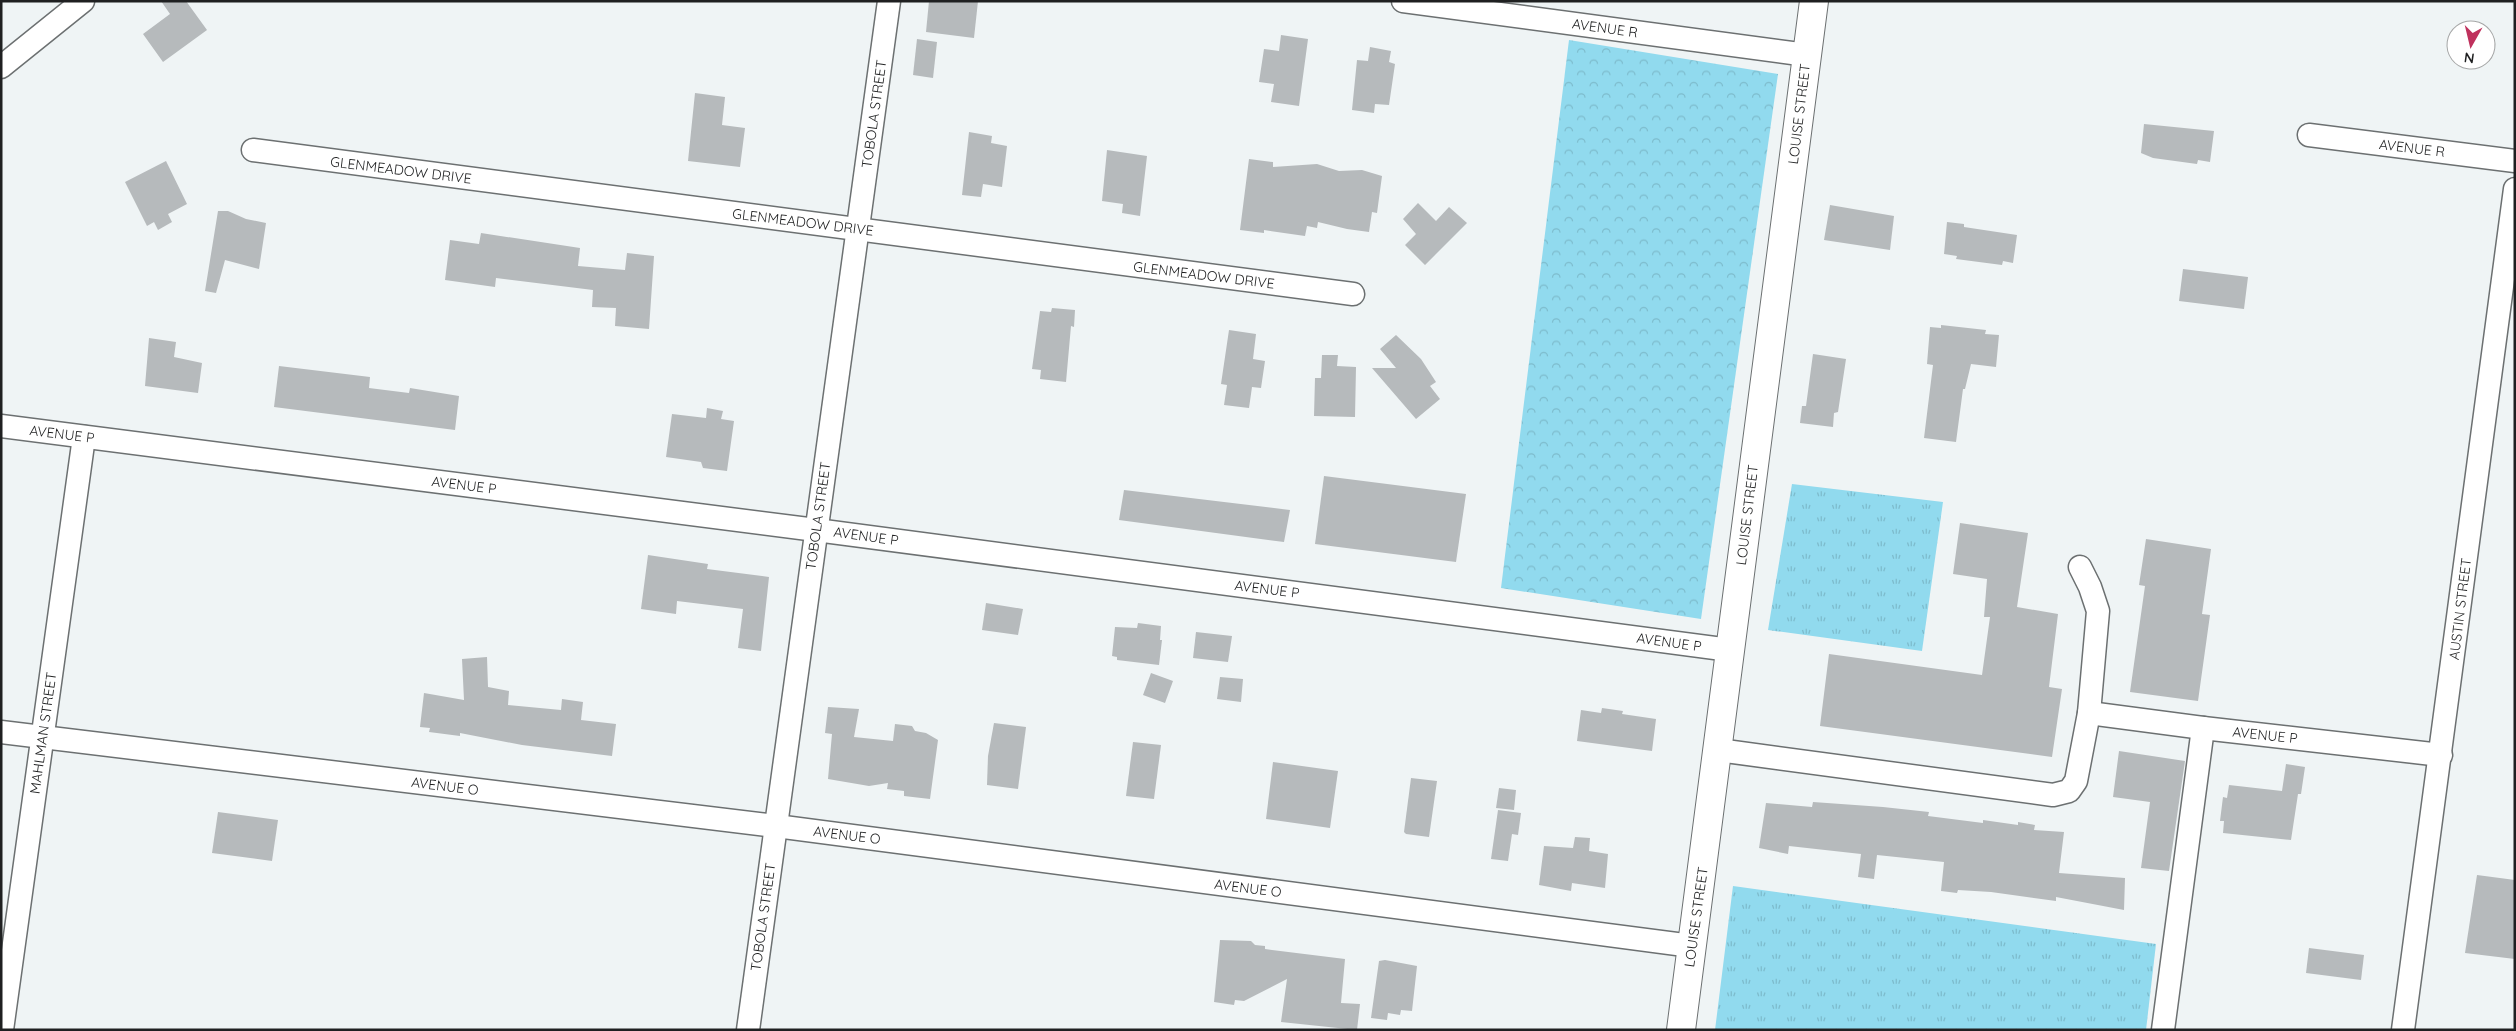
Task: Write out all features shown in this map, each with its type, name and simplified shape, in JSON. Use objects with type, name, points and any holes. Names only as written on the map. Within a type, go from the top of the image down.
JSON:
[{"type":"street","points":[[1,67],[83,1]]},
{"type":"street","name":"TOBOLA STREET","points":[[748,1030],[889,1]]},
{"type":"street","name":"AVENUE R","points":[[1403,1],[1807,55]]},
{"type":"street","name":"LOUISE STREET","points":[[1681,1030],[1814,1]]},
{"type":"street","name":"AVENUE R","points":[[2309,135],[2515,161]]},
{"type":"street","name":"GLENMEADOW DRIVE","points":[[253,150],[1352,294]]},
{"type":"street","name":"AUSTIN STREET","points":[[2403,1030],[2515,189]]},
{"type":"street","name":"AVENUE P","points":[[1,426],[816,530],[1730,650]]},
{"type":"street","name":"MAHLMAN STREET","points":[[2,1030],[84,437]]},
{"type":"street","points":[[1718,750],[2053,795],[2069,791],[2076,781],[2089,713],[2098,611],[2090,587],[2080,567]]},
{"type":"street","name":"AVENUE P","points":[[2089,713],[2203,728],[2441,754]]},
{"type":"street","points":[[2166,1029],[2203,728]]},
{"type":"street","name":"AVENUE O","points":[[1,732],[776,826],[1692,946]]},
{"type":"green space","points":[[1569,40],[1778,74],[1701,619],[1501,588]]},
{"type":"green space","points":[[1792,484],[1943,502],[1922,651],[1768,630]]},
{"type":"green space","points":[[1733,886],[2156,944],[2146,1030],[1715,1030]]},
{"type":"building","points":[[161,1],[186,1],[207,30],[163,62],[143,34],[170,14]]},
{"type":"building","points":[[929,1],[978,1],[974,38],[926,32]]},
{"type":"building","points":[[1281,35],[1308,39],[1299,106],[1271,102],[1274,84],[1259,82],[1264,49],[1279,51]]},
{"type":"building","points":[[917,39],[937,42],[933,78],[913,75]]},
{"type":"building","points":[[1370,47],[1391,51],[1389,62],[1395,64],[1389,105],[1375,104],[1374,113],[1352,110],[1357,60],[1368,61]]},
{"type":"building","points":[[695,93],[725,97],[722,125],[745,128],[740,167],[688,161]]},
{"type":"building","points":[[2144,124],[2214,131],[2210,162],[2198,160],[2197,164],[2153,158],[2141,153]]},
{"type":"building","points":[[969,132],[992,136],[991,143],[1007,146],[1002,187],[983,184],[981,197],[962,195]]},
{"type":"building","points":[[1107,150],[1147,156],[1140,216],[1122,213],[1123,204],[1102,201]]},
{"type":"building","points":[[1249,159],[1273,162],[1273,167],[1317,164],[1339,171],[1362,170],[1382,176],[1377,213],[1372,212],[1369,232],[1318,222],[1317,228],[1307,226],[1305,236],[1264,230],[1264,233],[1240,230]]},
{"type":"building","points":[[166,161],[187,204],[168,214],[172,222],[158,230],[154,222],[147,226],[125,182]]},
{"type":"building","points":[[1418,203],[1436,221],[1449,207],[1467,223],[1425,265],[1405,245],[1416,234],[1403,219]]},
{"type":"building","points":[[1830,205],[1894,216],[1890,250],[1824,240]]},
{"type":"building","points":[[218,211],[228,211],[246,219],[266,223],[259,269],[225,260],[216,293],[205,291]]},
{"type":"building","points":[[1947,222],[1964,224],[1964,227],[2017,235],[2013,263],[2003,261],[2002,265],[1956,259],[1957,256],[1944,254]]},
{"type":"building","points":[[481,233],[580,248],[578,266],[625,270],[627,253],[654,256],[649,329],[615,326],[616,308],[592,307],[593,290],[496,278],[495,287],[445,280],[450,240],[479,244]]},
{"type":"building","points":[[2183,269],[2248,277],[2244,309],[2179,301]]},
{"type":"building","points":[[1052,308],[1075,310],[1074,327],[1071,326],[1066,382],[1040,379],[1041,370],[1032,369],[1040,311],[1051,312]]},
{"type":"building","points":[[1941,325],[1986,330],[1985,334],[1999,335],[1996,367],[1971,364],[1965,389],[1963,389],[1956,442],[1924,438],[1933,365],[1927,364],[1930,327],[1941,328]]},
{"type":"building","points":[[1229,330],[1256,334],[1253,359],[1265,361],[1261,388],[1252,387],[1249,408],[1224,405],[1227,385],[1221,384]]},
{"type":"building","points":[[1396,335],[1421,359],[1436,382],[1430,386],[1440,399],[1416,419],[1372,368],[1396,368],[1380,349]]},
{"type":"building","points":[[149,338],[176,342],[174,357],[202,363],[198,393],[145,386]]},
{"type":"building","points":[[1813,354],[1846,359],[1838,412],[1834,413],[1833,427],[1800,423],[1802,406],[1806,406]]},
{"type":"building","points":[[1322,355],[1338,355],[1337,366],[1356,367],[1355,417],[1314,416],[1315,378],[1321,378]]},
{"type":"building","points":[[279,366],[370,377],[369,388],[409,393],[410,388],[459,396],[455,430],[274,407]]},
{"type":"building","points":[[707,408],[723,411],[721,419],[734,421],[727,471],[703,468],[701,462],[666,457],[672,414],[706,418]]},
{"type":"building","points":[[1324,476],[1466,494],[1456,562],[1315,544]]},
{"type":"building","points":[[1124,490],[1290,510],[1284,542],[1119,520]]},
{"type":"building","points":[[1960,523],[2028,533],[2017,607],[2058,614],[2049,687],[2062,689],[2052,757],[1820,726],[1829,654],[1982,675],[1990,617],[1984,617],[1987,579],[1953,574]]},
{"type":"building","points":[[2146,539],[2211,549],[2202,614],[2210,615],[2198,701],[2130,692],[2145,586],[2139,585]]},
{"type":"building","points":[[648,555],[708,564],[707,569],[769,577],[761,651],[738,648],[743,609],[677,601],[676,614],[641,609]]},
{"type":"building","points":[[986,603],[1023,609],[1018,635],[982,630]]},
{"type":"building","points":[[1138,623],[1161,626],[1160,640],[1162,640],[1159,665],[1117,660],[1117,657],[1112,656],[1115,627],[1137,628]]},
{"type":"building","points":[[1196,632],[1232,636],[1228,662],[1193,658]]},
{"type":"building","points":[[487,657],[488,687],[509,691],[508,705],[561,710],[562,699],[583,702],[581,720],[616,724],[612,756],[522,745],[460,733],[460,736],[429,732],[430,728],[420,727],[424,693],[464,700],[462,659]]},
{"type":"building","points":[[1151,673],[1173,681],[1165,703],[1143,695]]},
{"type":"building","points":[[1220,677],[1243,679],[1241,702],[1217,699]]},
{"type":"building","points":[[828,707],[859,709],[854,737],[893,741],[895,724],[912,726],[915,731],[926,733],[938,740],[930,799],[904,796],[904,791],[887,789],[888,783],[869,786],[828,779],[832,734],[825,733]]},
{"type":"building","points":[[1602,708],[1623,711],[1622,714],[1656,719],[1652,751],[1577,741],[1581,710],[1601,713]]},
{"type":"building","points":[[994,723],[1026,727],[1018,789],[987,785],[988,756]]},
{"type":"building","points":[[1133,742],[1161,745],[1154,799],[1126,796]]},
{"type":"building","points":[[2119,751],[2185,761],[2169,871],[2141,868],[2150,802],[2113,797]]},
{"type":"building","points":[[1273,762],[1338,771],[1330,828],[1266,819]]},
{"type":"building","points":[[2286,764],[2305,767],[2301,794],[2298,794],[2291,840],[2223,833],[2224,821],[2220,821],[2223,797],[2227,798],[2229,785],[2282,791]]},
{"type":"building","points":[[1411,778],[1437,781],[1429,837],[1406,834],[1404,832]]},
{"type":"building","points":[[1499,788],[1516,790],[1514,810],[1496,808]]},
{"type":"building","points":[[1813,802],[1929,812],[1928,816],[1983,823],[1983,820],[2018,825],[2018,822],[2035,825],[2034,830],[2064,832],[2059,873],[2125,878],[2124,910],[2056,897],[2056,901],[1991,892],[1958,890],[1957,893],[1941,891],[1944,862],[1877,855],[1874,879],[1858,877],[1861,854],[1789,846],[1788,854],[1759,848],[1766,803],[1812,807]]},
{"type":"building","points":[[1498,810],[1521,813],[1518,835],[1512,834],[1508,861],[1491,859]]},
{"type":"building","points":[[218,812],[278,820],[272,861],[212,853]]},
{"type":"building","points":[[1575,837],[1590,838],[1589,851],[1608,854],[1605,888],[1572,883],[1571,891],[1539,885],[1544,846],[1573,848]]},
{"type":"building","points":[[2477,875],[2515,880],[2515,959],[2465,953]]},
{"type":"building","points":[[1220,940],[1251,941],[1255,945],[1265,946],[1265,949],[1345,959],[1341,1003],[1360,1004],[1357,1030],[1281,1022],[1287,979],[1244,1001],[1235,1000],[1234,1005],[1214,1002]]},
{"type":"building","points":[[2309,948],[2364,955],[2361,980],[2306,973]]},
{"type":"building","points":[[1385,960],[1417,966],[1412,1011],[1401,1010],[1400,1015],[1388,1013],[1387,1020],[1371,1018],[1379,961]]}]
